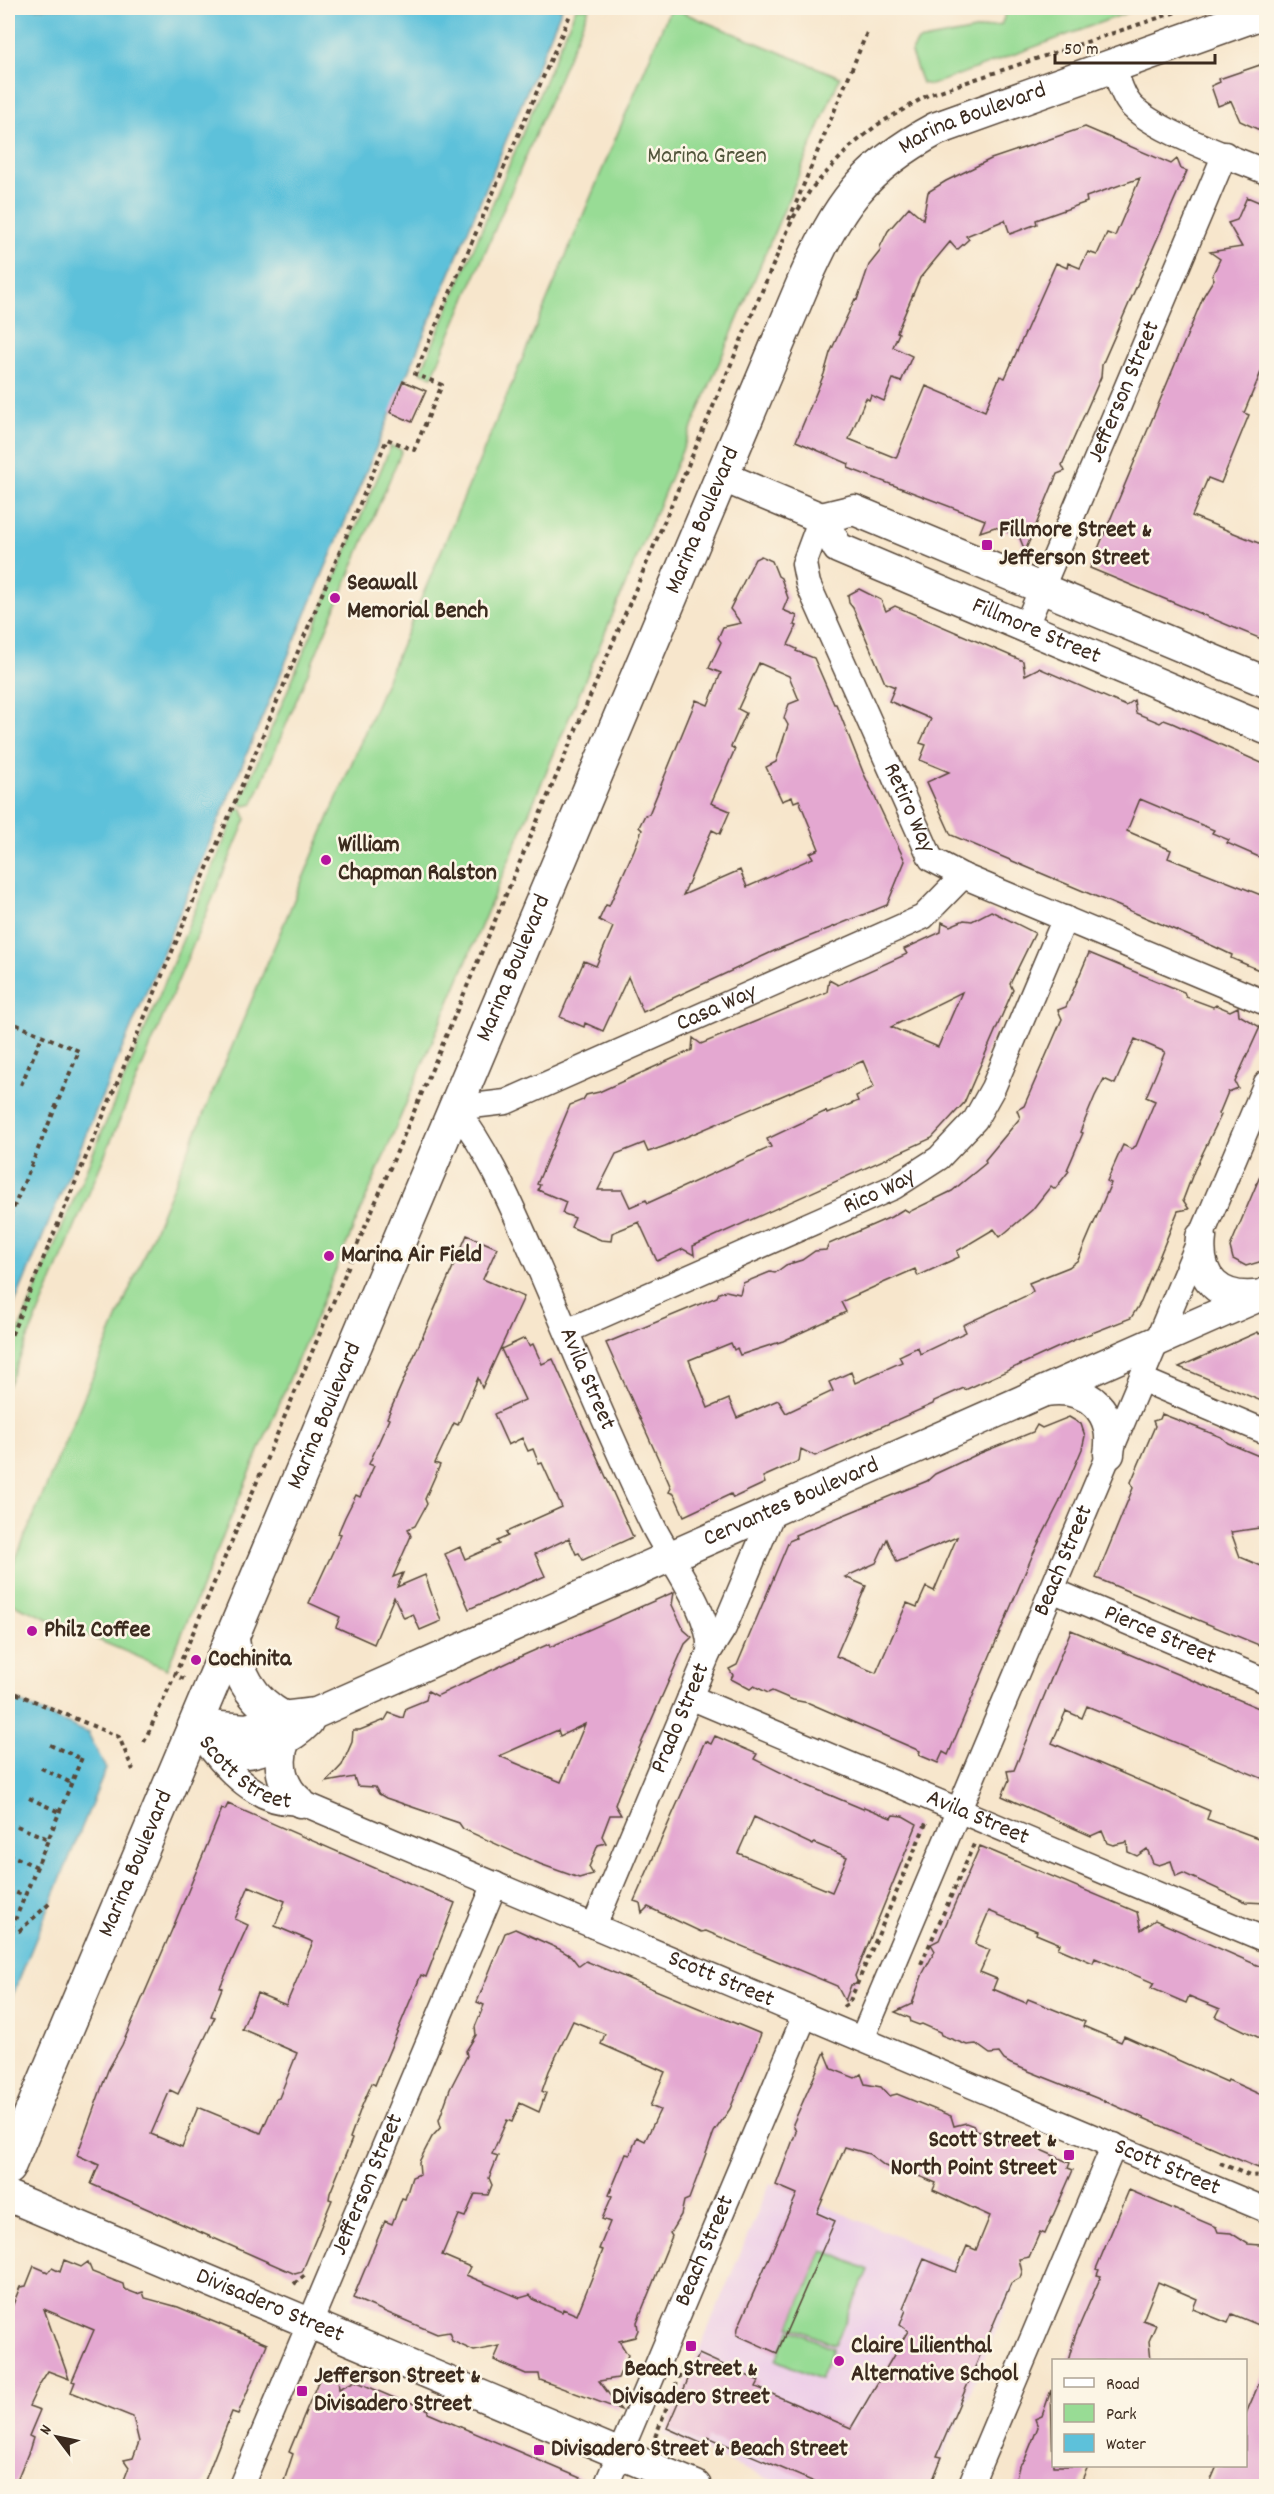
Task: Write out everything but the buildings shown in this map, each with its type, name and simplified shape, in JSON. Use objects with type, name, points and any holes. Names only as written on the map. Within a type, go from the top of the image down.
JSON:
[{"type":"main road","name":"Marina Boulevard","points":[[8,2168],[721,476],[830,225],[853,190],[886,161],[936,129],[1266,11]]},
{"type":"main road","points":[[232,1636],[237,1665],[249,1689],[284,1729]]},
{"type":"street","points":[[1113,65],[1127,100],[1134,108],[1166,128],[1266,172]]},
{"type":"street","name":"Jefferson Street","points":[[1025,628],[1225,154]]},
{"type":"street","points":[[721,476],[821,518]]},
{"type":"street","name":"Fillmore Street","points":[[1266,682],[854,510],[821,518],[838,548],[1266,729]]},
{"type":"street","name":"Retiro Way","points":[[821,518],[804,564],[808,584],[926,851],[936,864],[1266,1003]]},
{"type":"street","name":"Casa Way","points":[[455,1108],[506,1102],[923,917],[963,876]]},
{"type":"street","name":"Rico Way","points":[[567,1331],[894,1186],[939,1158],[964,1134],[985,1105],[1065,918]]},
{"type":"street","name":"Beach Street","points":[[862,2039],[1266,1083]]},
{"type":"street","name":"Avila Street","points":[[455,1108],[495,1170],[652,1525],[684,1579],[707,1630],[709,1652]]},
{"type":"street","points":[[1201,1238],[1201,1263],[1213,1284],[1234,1296],[1264,1294]]},
{"type":"street","name":"Cervantes Boulevard","points":[[194,1725],[230,1752],[251,1753],[284,1729],[316,1713],[1264,1294]]},
{"type":"street","points":[[1141,1379],[1266,1432]]},
{"type":"street","points":[[1046,1391],[1073,1390],[1087,1396],[1097,1406],[1109,1426],[1112,1439],[1109,1454]]},
{"type":"street","name":"Prado Street","points":[[594,1926],[709,1652],[724,1628],[773,1512]]},
{"type":"street","name":"Pierce Street","points":[[1052,1590],[1266,1681]]},
{"type":"street","name":"Avila Street","points":[[690,1696],[1266,1940]]},
{"type":"street","name":"Scott Street","points":[[194,1725],[215,1754],[240,1780],[279,1802],[300,1802],[1266,2210]]},
{"type":"street","points":[[284,1729],[281,1761],[283,1781],[300,1802]]},
{"type":"street","name":"Jefferson Street","points":[[241,2487],[495,1884]]},
{"type":"street","name":"Beach Street","points":[[606,2487],[805,2015]]},
{"type":"street","points":[[970,2487],[1114,2145]]},
{"type":"street","name":"Divisadero Street","points":[[8,2196],[696,2487]]},
{"type":"path","points":[[8,1343],[387,439],[414,450],[442,386],[415,374],[573,8]]},
{"type":"path","points":[[1165,8],[1167,15]]},
{"type":"path","points":[[782,238],[812,189],[850,147],[878,125],[927,95],[1188,8]]},
{"type":"path","points":[[184,1679],[175,1676],[452,1026],[868,30]]},
{"type":"path","points":[[705,422],[713,425]]},
{"type":"path","points":[[668,509],[676,512]]},
{"type":"path","points":[[8,1022],[78,1051],[8,1221]]},
{"type":"path","points":[[452,1026],[458,1029]]},
{"type":"path","points":[[21,1085],[42,1036]]},
{"type":"path","points":[[392,1167],[399,1170]]},
{"type":"path","points":[[144,1743],[172,1681]]},
{"type":"path","points":[[8,1690],[119,1737],[133,1770]]},
{"type":"path","points":[[8,1937],[82,1757],[50,1745]]},
{"type":"path","points":[[40,1768],[71,1783]]},
{"type":"path","points":[[29,1798],[60,1812]]},
{"type":"path","points":[[839,2010],[849,2003],[928,1817]]},
{"type":"path","points":[[17,1826],[48,1839]]},
{"type":"path","points":[[917,1972],[977,1838]]},
{"type":"path","points":[[8,1854],[37,1867]]},
{"type":"path","points":[[8,1889],[24,1896]]},
{"type":"path","points":[[10,1930],[19,1931],[50,1904]]},
{"type":"path","points":[[8,1918],[14,1921]]},
{"type":"shaded area","name":"Claire Lilienthal Alternative School","points":[[770,2183],[1015,2286],[931,2486],[785,2486],[663,2435]]},
{"type":"green space","points":[[576,8],[589,8],[432,377],[421,372]]},
{"type":"green space","points":[[1008,8],[1140,8],[931,85],[922,83],[911,53],[918,41],[1001,25]]},
{"type":"green space","name":"Marina Green","points":[[674,9],[840,77],[167,1669],[8,1602],[8,1577],[668,14]]},
{"type":"green space","points":[[391,446],[402,450],[253,804],[245,806],[240,803]]},
{"type":"green space","points":[[238,808],[243,810],[246,819],[8,1386],[8,1356]]},
{"type":"green space","points":[[823,2250],[868,2270],[835,2345],[790,2326]]},
{"type":"green space","points":[[790,2329],[833,2348],[820,2379],[776,2360]]},
{"type":"water","points":[[8,8],[562,8],[8,1319]]},
{"type":"water","points":[[8,1697],[88,1733],[106,1769],[8,2006]]},
{"type":"place","name":"Fillmore Street & Jefferson Street","points":[[987,545]]},
{"type":"place","name":"Seawall Memorial Bench","points":[[335,598]]},
{"type":"place","name":"William Chapman Ralston","points":[[326,860]]},
{"type":"place","name":"Marina Air Field","points":[[329,1256]]},
{"type":"place","name":"Philz Coffee","points":[[32,1631]]},
{"type":"place","name":"Cochinita","points":[[196,1660]]},
{"type":"place","name":"Scott Street & North Point Street","points":[[1069,2155]]},
{"type":"place","name":"Beach Street & Divisadero Street","points":[[691,2346]]},
{"type":"place","name":"Claire Lilienthal Alternative School","points":[[839,2361]]},
{"type":"place","name":"Jefferson Street & Divisadero Street","points":[[302,2391]]},
{"type":"place","name":"Divisadero Street & Beach Street","points":[[539,2450]]}]
